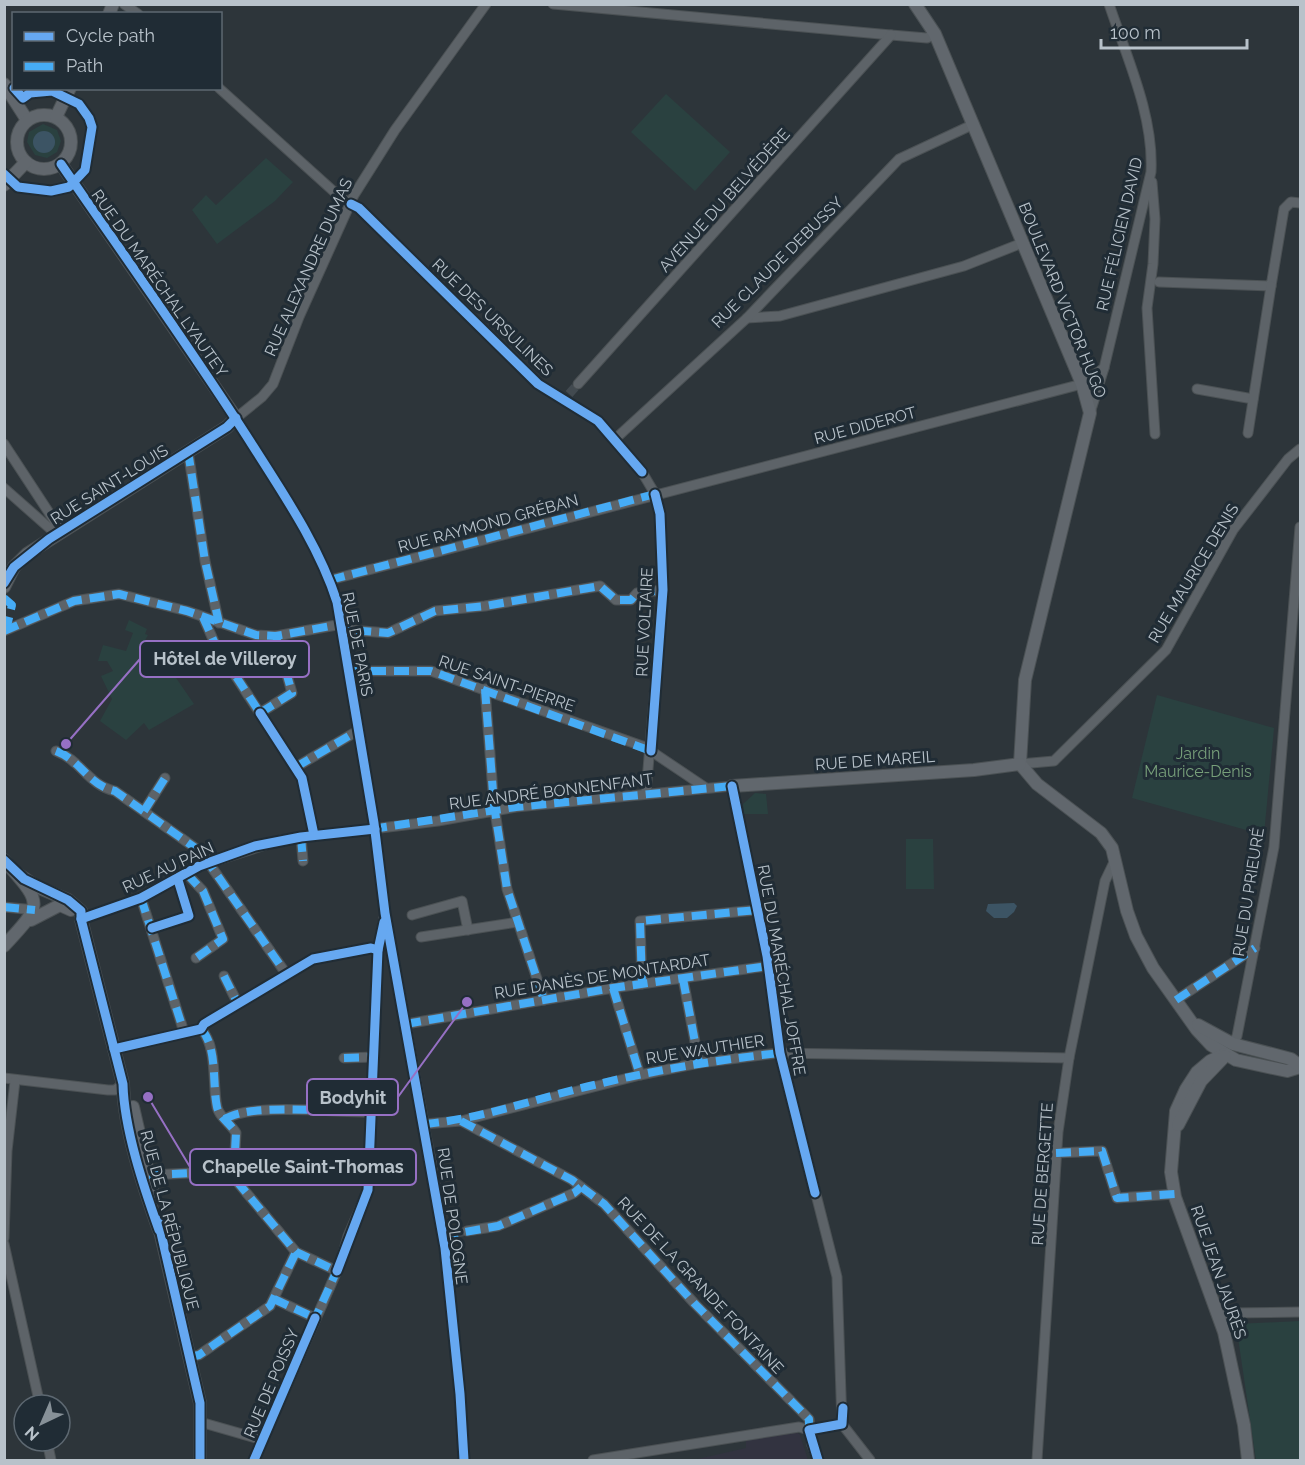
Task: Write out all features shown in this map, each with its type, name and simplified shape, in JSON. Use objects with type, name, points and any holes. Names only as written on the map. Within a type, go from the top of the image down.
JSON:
[{"type":"main road","name":"BOULEVARD VICTOR HUGO","points":[[915,4],[935,34],[974,124],[1082,384],[1090,413],[1025,680],[1020,764]]},
{"type":"main road","points":[[4,84],[27,120]]},
{"type":"main road","points":[[56,117],[69,90]]},
{"type":"main road","points":[[41,115],[56,117],[63,122],[71,135],[70,151],[61,164],[45,169],[26,162],[18,149],[18,133],[27,120],[41,115]]},
{"type":"main road","points":[[4,185],[26,162]]},
{"type":"main road","name":"RUE DU MARÉCHAL LYAUTEY","points":[[61,164],[236,418]]},
{"type":"main road","name":"RUE SAINT-LOUIS","points":[[5,582],[14,567],[27,555],[227,427],[236,418]]},
{"type":"main road","points":[[4,587],[5,582]]},
{"type":"main road","points":[[1020,764],[1037,784],[1106,838],[1112,848],[1127,911],[1136,936],[1153,968],[1211,1045],[1245,1064],[1287,1071],[1300,1066]]},
{"type":"main road","name":"RUE DE MAREIL","points":[[732,786],[1020,764]]},
{"type":"main road","points":[[4,860],[33,895],[31,917]]},
{"type":"main road","name":"RUE DE LA RÉPUBLIQUE","points":[[20,877],[76,905],[81,911],[81,919],[123,1084],[140,1131],[159,1230],[200,1403],[200,1461]]},
{"type":"main road","points":[[4,946],[31,917],[60,905],[70,909],[81,919]]},
{"type":"main road","points":[[1190,1019],[1233,1044],[1291,1059],[1300,1066]]},
{"type":"main road","name":"RUE JEAN JAURÈS","points":[[1233,1044],[1201,1081],[1176,1129],[1171,1172],[1175,1194],[1219,1316],[1244,1425],[1248,1461]]},
{"type":"main road","name":"RUE DE LA RÉPUBLIQUE","points":[[123,1084],[123,1101],[143,1184],[159,1230]]},
{"type":"main road","points":[[140,1166],[146,1174],[150,1175]]},
{"type":"street","name":"RUE ALEXANDRE DUMAS","points":[[236,418],[262,397],[273,384],[298,317],[351,204],[395,130],[486,4]]},
{"type":"street","points":[[553,4],[927,38],[935,34]]},
{"type":"street","name":"RUE FÉLICIEN DAVID","points":[[1090,413],[1104,368],[1151,172],[1152,154],[1146,116],[1109,4]]},
{"type":"street","name":"AVENUE DU BELVÉDÈRE","points":[[578,384],[891,35]]},
{"type":"street","name":"RUE DES URSULINES","points":[[221,90],[334,192],[359,208],[538,384],[566,397],[598,421],[642,472],[655,495]]},
{"type":"street","name":"RUE CLAUDE DEBUSSY","points":[[614,440],[747,318],[899,159],[974,124]]},
{"type":"street","points":[[1151,172],[1155,219],[1152,275],[1147,308],[1155,434]]},
{"type":"street","points":[[1248,433],[1284,209],[1291,202],[1300,203]]},
{"type":"street","points":[[747,318],[780,316],[964,266],[1022,243]]},
{"type":"street","points":[[1159,282],[1271,286]]},
{"type":"street","points":[[1082,384],[1104,368]]},
{"type":"street","name":"RUE DIDEROT","points":[[655,495],[1082,384]]},
{"type":"street","points":[[1197,389],[1253,399]]},
{"type":"street","name":"RUE DE PARIS","points":[[236,418],[287,500],[330,580],[342,624],[375,829],[385,913]]},
{"type":"street","points":[[4,444],[59,533]]},
{"type":"street","name":"RUE MAURICE DENIS","points":[[1020,764],[1054,761],[1166,650],[1233,530],[1288,459],[1300,449]]},
{"type":"street","points":[[188,451],[205,561],[219,623]]},
{"type":"street","points":[[4,488],[59,533]]},
{"type":"street","name":"RUE RAYMOND GRÉBAN","points":[[330,580],[655,495]]},
{"type":"street","name":"RUE VOLTAIRE","points":[[646,793],[663,590],[660,514],[655,495]]},
{"type":"street","name":"RUE DU PRIEURÉ","points":[[1233,1044],[1237,1036],[1274,847],[1298,592],[1300,527]]},
{"type":"street","points":[[4,631],[74,601],[119,594],[256,635],[276,636],[342,624],[351,630],[388,633],[435,611],[485,606],[600,586],[616,600],[631,600],[638,592],[663,590]]},
{"type":"street","points":[[204,618],[216,646],[296,767],[306,789],[314,835]]},
{"type":"street","points":[[260,712],[292,693],[276,636]]},
{"type":"street","name":"RUE SAINT-PIERRE","points":[[348,671],[431,671],[651,751],[706,788]]},
{"type":"street","points":[[485,689],[496,810],[507,889],[544,1000]]},
{"type":"street","points":[[296,767],[359,730]]},
{"type":"street","points":[[56,751],[72,757],[103,788],[115,791],[201,852],[287,975]]},
{"type":"street","points":[[144,811],[165,778]]},
{"type":"street","name":"RUE ANDRÉ BONNENFANT","points":[[375,829],[496,810],[732,786]]},
{"type":"street","name":"RUE DU MARÉCHAL JOFFRE","points":[[732,786],[768,966],[780,1053],[837,1277],[842,1424]]},
{"type":"street","name":"RUE AU PAIN","points":[[81,919],[141,898],[178,880],[199,866],[211,864],[255,846],[314,835],[375,829]]},
{"type":"street","points":[[301,837],[303,861]]},
{"type":"street","name":"RUE DE BERGETTE","points":[[1037,1461],[1056,1153],[1069,1059],[1105,881],[1115,860]]},
{"type":"street","points":[[187,874],[203,891],[223,939],[196,958]]},
{"type":"street","points":[[152,928],[189,916],[178,880]]},
{"type":"street","points":[[141,898],[184,1032]]},
{"type":"street","points":[[412,915],[462,901],[468,930]]},
{"type":"street","points":[[4,907],[31,917]]},
{"type":"street","points":[[642,984],[640,921],[757,910]]},
{"type":"street","name":"RUE DE POISSY","points":[[254,1461],[337,1271],[369,1190],[374,1113],[378,950],[385,913]]},
{"type":"street","name":"RUE DE POLOGNE","points":[[385,913],[406,1024],[420,1081],[424,1124],[445,1248],[458,1367],[464,1461]]},
{"type":"street","points":[[421,937],[518,922]]},
{"type":"street","points":[[201,1029],[204,1023],[313,959],[371,948],[378,950]]},
{"type":"street","points":[[1176,1000],[1255,948]]},
{"type":"street","name":"RUE DANÈS DE MONTARDAT","points":[[406,1024],[613,988],[768,966]]},
{"type":"street","points":[[225,976],[238,1004]]},
{"type":"street","points":[[683,979],[699,1063]]},
{"type":"street","points":[[613,988],[640,1075]]},
{"type":"street","points":[[114,1049],[201,1029]]},
{"type":"street","points":[[201,1029],[207,1040],[212,1063],[217,1108],[236,1133],[234,1172],[239,1184],[296,1252],[337,1271]]},
{"type":"street","name":"RUE WAUTHIER","points":[[424,1124],[461,1121],[640,1075],[699,1063],[780,1053],[1069,1059]]},
{"type":"street","points":[[344,1058],[374,1058]]},
{"type":"street","points":[[4,1078],[108,1090],[115,1090],[123,1084]]},
{"type":"street","points":[[4,1238],[7,1151],[15,1081]]},
{"type":"street","points":[[225,1119],[232,1115],[265,1111],[374,1113]]},
{"type":"street","name":"RUE DE LA GRANDE FONTAINE","points":[[461,1121],[582,1187],[617,1215],[687,1295],[809,1419],[809,1430],[818,1461]]},
{"type":"street","points":[[1056,1153],[1102,1151],[1117,1198],[1175,1194]]},
{"type":"street","points":[[150,1175],[234,1172]]},
{"type":"street","points":[[466,1231],[498,1226],[574,1193],[582,1187]]},
{"type":"street","points":[[4,1244],[37,1393]]},
{"type":"street","points":[[190,1357],[200,1354],[270,1306],[296,1252]]},
{"type":"street","points":[[274,1299],[315,1318]]},
{"type":"street","points":[[1219,1316],[1229,1313],[1300,1312]]},
{"type":"street","points":[[200,1422],[263,1440]]},
{"type":"street","points":[[593,1461],[799,1427],[809,1430],[842,1424],[870,1461]]},
{"type":"shaded area","points":[[44,131],[52,134],[55,142],[52,150],[44,153],[36,150],[33,142],[36,134]]},
{"type":"shaded area","points":[[1014,903],[1017,906],[1007,918],[994,918],[986,911],[988,904]]},
{"type":"shaded area","points":[[795,1430],[800,1435],[808,1460],[693,1460],[746,1448],[746,1438]]},
{"type":"green space","points":[[666,94],[730,152],[695,191],[631,132]]},
{"type":"green space","points":[[43,124],[57,130],[61,141],[57,152],[47,158],[35,155],[27,142],[29,132]]},
{"type":"green space","points":[[266,158],[293,182],[275,201],[217,244],[192,210],[206,195],[216,205]]},
{"type":"green space","points":[[129,620],[147,629],[145,634],[148,635],[142,646],[151,653],[157,647],[169,666],[164,672],[168,676],[174,675],[194,704],[149,730],[144,723],[126,740],[100,721],[112,699],[101,676],[113,671],[107,661],[98,661],[103,645],[126,651],[133,633],[125,630]]},
{"type":"green space","name":"Jardin Maurice-Denis","points":[[1157,695],[1274,728],[1264,835],[1132,798]]},
{"type":"green space","points":[[755,793],[766,794],[768,814],[744,814],[743,804]]},
{"type":"green space","points":[[906,839],[933,839],[934,889],[906,889]]},
{"type":"green space","points":[[1300,1321],[1299,1460],[1256,1460],[1236,1324]]},
{"type":"tunnel","points":[[569,394],[578,384]]},
{"type":"tunnel","points":[[443,1236],[467,1231]]},
{"type":"marked path","points":[[188,451],[205,561],[219,623]]},
{"type":"marked path","points":[[330,580],[655,494]]},
{"type":"marked path","points":[[4,631],[74,601],[119,594],[187,611],[256,635],[276,636],[342,624],[351,630],[388,633],[435,611],[485,606],[600,586],[616,600],[631,600],[637,593],[663,590]]},
{"type":"marked path","points":[[4,598],[12,605],[4,639]]},
{"type":"marked path","points":[[203,617],[216,646],[262,716]]},
{"type":"marked path","points":[[260,713],[292,693],[276,636]]},
{"type":"marked path","points":[[348,671],[431,671],[651,751]]},
{"type":"marked path","points":[[485,689],[494,805],[507,889],[544,1000]]},
{"type":"marked path","points":[[296,767],[359,730]]},
{"type":"marked path","points":[[56,751],[65,755],[98,784],[115,791],[201,852],[287,975]]},
{"type":"marked path","points":[[144,811],[165,778]]},
{"type":"marked path","points":[[372,829],[516,807],[732,786]]},
{"type":"marked path","points":[[301,837],[303,861]]},
{"type":"marked path","points":[[187,874],[203,891],[223,939],[196,958]]},
{"type":"marked path","points":[[141,898],[184,1032]]},
{"type":"marked path","points":[[4,907],[35,910]]},
{"type":"marked path","points":[[642,984],[640,921],[757,910]]},
{"type":"marked path","points":[[1176,1000],[1255,948]]},
{"type":"marked path","points":[[406,1024],[613,988],[768,966]]},
{"type":"marked path","points":[[224,976],[238,1004]]},
{"type":"marked path","points":[[683,979],[699,1063]]},
{"type":"marked path","points":[[613,988],[640,1075]]},
{"type":"marked path","points":[[201,1029],[210,1046],[218,1111],[236,1133],[234,1171],[239,1184],[296,1252],[337,1271]]},
{"type":"marked path","points":[[424,1124],[467,1118],[640,1075],[710,1062],[780,1053]]},
{"type":"marked path","points":[[344,1058],[374,1057]]},
{"type":"marked path","points":[[225,1119],[238,1114],[275,1110],[374,1112]]},
{"type":"marked path","points":[[461,1121],[572,1180],[604,1204],[695,1304],[809,1419],[809,1430]]},
{"type":"marked path","points":[[1056,1153],[1102,1151],[1117,1198],[1175,1194]]},
{"type":"marked path","points":[[149,1175],[234,1171]]},
{"type":"marked path","points":[[443,1236],[498,1226],[574,1193],[581,1187]]},
{"type":"marked path","points":[[190,1357],[199,1355],[270,1306],[296,1252]]},
{"type":"marked path","points":[[313,1323],[339,1266]]},
{"type":"marked path","points":[[274,1299],[315,1318]]},
{"type":"cycle path","points":[[4,174],[18,187],[51,191],[69,187],[85,170],[92,127],[89,118],[79,104],[52,91],[30,93],[23,98],[16,90]]},
{"type":"cycle path","points":[[61,164],[158,304],[277,483],[311,541],[337,602],[374,823],[385,913],[445,1248],[460,1394],[464,1460]]},
{"type":"cycle path","points":[[351,204],[359,208],[538,384],[598,421],[642,472]]},
{"type":"cycle path","points":[[4,583],[14,567],[49,539],[227,427],[236,418]]},
{"type":"cycle path","points":[[651,751],[663,590],[660,514],[655,494]]},
{"type":"cycle path","points":[[260,713],[302,778],[314,835]]},
{"type":"cycle path","points":[[732,786],[767,956],[780,1053],[815,1193]]},
{"type":"cycle path","points":[[81,919],[141,898],[199,866],[255,846],[301,837],[375,829]]},
{"type":"cycle path","points":[[4,860],[24,879],[68,900],[81,911],[81,919],[123,1084],[131,1139],[159,1230]]},
{"type":"cycle path","points":[[152,928],[189,916],[178,880]]},
{"type":"cycle path","points":[[337,1271],[368,1190],[378,950],[384,922]]},
{"type":"cycle path","points":[[114,1049],[201,1029],[204,1024],[313,959],[371,948],[378,950]]},
{"type":"cycle path","points":[[158,1220],[200,1403],[200,1460]]},
{"type":"cycle path","points":[[254,1460],[315,1318]]},
{"type":"cycle path","points":[[818,1460],[809,1430],[842,1424],[843,1408]]},
{"type":"place","name":"Hôtel de Villeroy","points":[[66,744]]},
{"type":"place","name":"Bodyhit","points":[[467,1002]]},
{"type":"place","name":"Chapelle Saint-Thomas","points":[[148,1097]]}]
